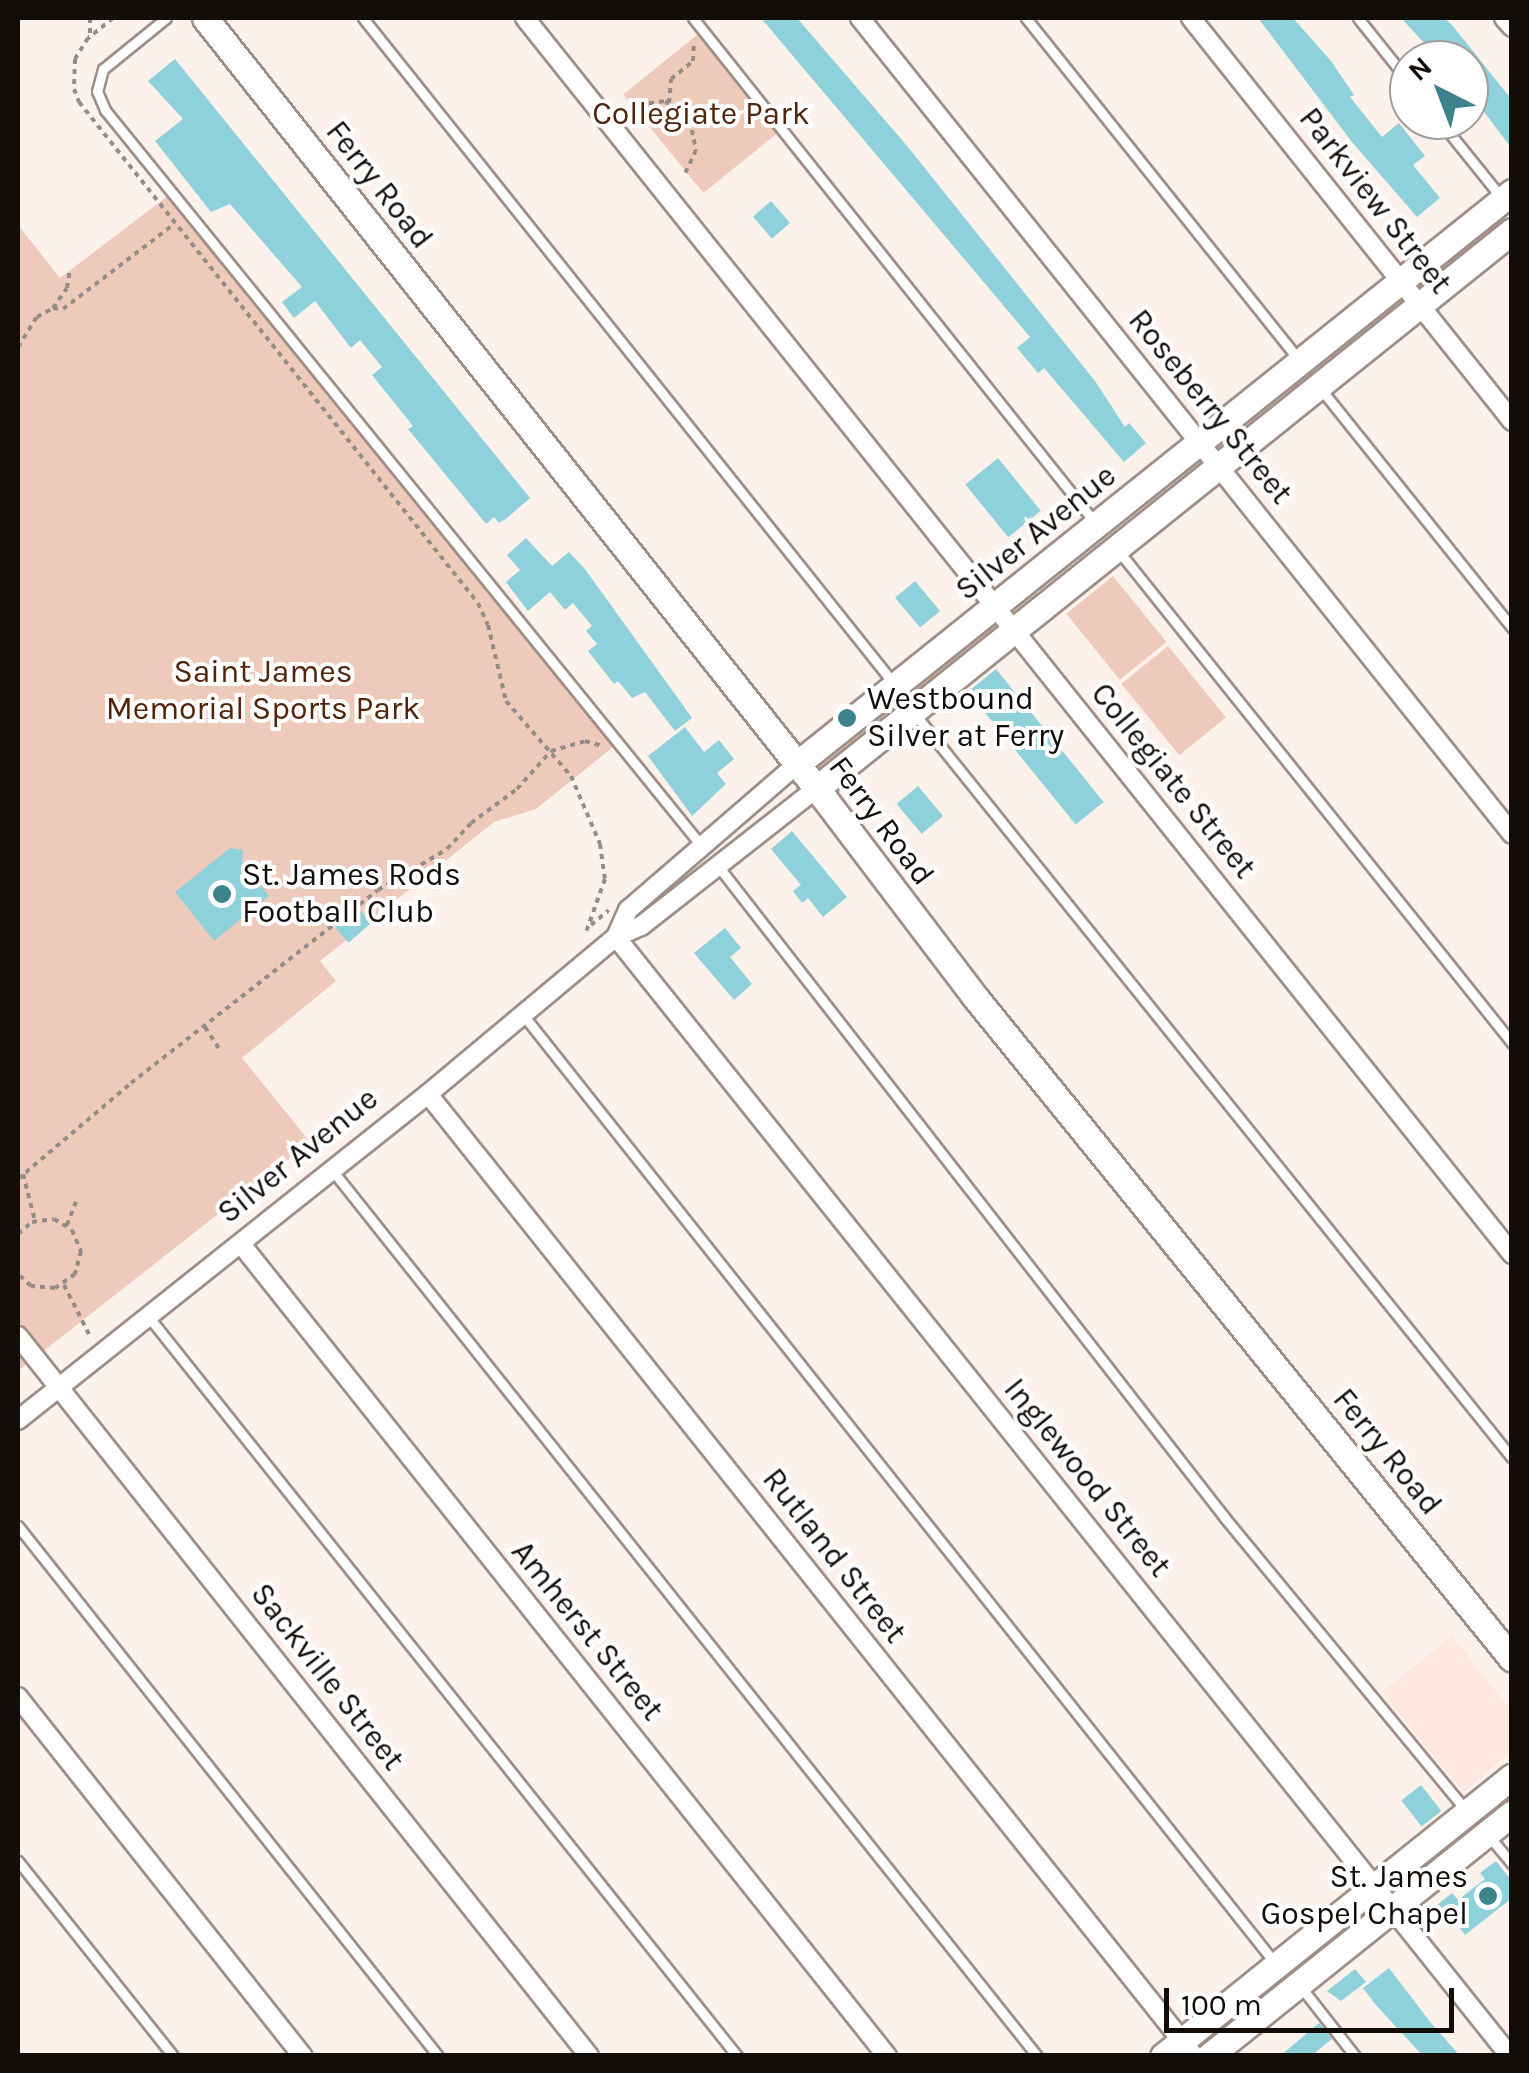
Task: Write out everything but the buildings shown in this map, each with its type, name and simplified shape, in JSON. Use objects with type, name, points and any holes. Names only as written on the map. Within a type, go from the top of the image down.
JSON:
[{"type":"main road","name":"Ferry Road","points":[[205,18],[797,764],[975,998],[1512,1659]]},
{"type":"main road","name":"Silver Avenue","points":[[797,764],[1507,196]]},
{"type":"main road","name":"Silver Avenue","points":[[816,789],[1512,231]]},
{"type":"main road","points":[[1180,2051],[1276,1965],[1512,1776]]},
{"type":"main road","points":[[1209,2056],[1512,1812]]},
{"type":"street","name":"Collegiate Street","points":[[525,18],[1512,1254]]},
{"type":"street","name":"Roseberry Street","points":[[860,18],[1512,834]]},
{"type":"street","name":"Parkview Street","points":[[1191,18],[1512,421]]},
{"type":"street","points":[[1504,18],[1512,27]]},
{"type":"street","name":"Silver Avenue","points":[[616,937],[628,910],[797,764]]},
{"type":"street","name":"Silver Avenue","points":[[18,1420],[428,1094],[616,937],[641,926],[816,789]]},
{"type":"street","name":"Inglewood Street","points":[[616,937],[1510,2056]]},
{"type":"street","name":"Rutland Street","points":[[428,1094],[1180,2051]]},
{"type":"street","name":"Amherst Street","points":[[240,1244],[887,2056]]},
{"type":"street","name":"Sackville Street","points":[[18,1336],[589,2056]]},
{"type":"street","points":[[18,1697],[303,2056]]},
{"type":"lane","points":[[166,18],[103,69],[98,91],[105,110],[336,389],[700,844]]},
{"type":"lane","points":[[363,18],[896,686]]},
{"type":"lane","points":[[693,18],[1098,526]]},
{"type":"lane","points":[[1026,18],[1301,362]]},
{"type":"lane","points":[[1358,18],[1389,57]]},
{"type":"lane","points":[[1457,140],[1507,196]]},
{"type":"lane","points":[[1318,386],[1512,628]]},
{"type":"lane","points":[[1116,548],[1512,1043]]},
{"type":"lane","points":[[913,711],[1512,1458]]},
{"type":"lane","points":[[718,866],[1224,1518],[1468,1812]]},
{"type":"lane","points":[[524,1016],[1276,1965]]},
{"type":"lane","points":[[332,1170],[1037,2056]]},
{"type":"lane","points":[[148,1316],[737,2056]]},
{"type":"lane","points":[[18,1526],[438,2056]]},
{"type":"lane","points":[[1486,1833],[1512,1864]]},
{"type":"lane","points":[[18,1861],[173,2056]]},
{"type":"lane","points":[[1298,1984],[1355,2056]]},
{"type":"path","points":[[90,18],[90,36]]},
{"type":"path","points":[[669,103],[670,79],[692,61],[693,42],[700,27]]},
{"type":"path","points":[[629,106],[669,103],[690,120],[696,134],[696,150],[684,176]]},
{"type":"path","points":[[53,308],[64,309],[174,224],[472,594],[488,625],[506,701],[516,717],[552,751],[576,786],[604,855],[605,879],[586,932]]},
{"type":"path","points":[[18,347],[38,318],[53,308],[68,288],[70,269]]},
{"type":"path","points":[[18,1179],[378,890],[447,849],[471,823],[517,789],[552,751],[585,741],[627,754]]},
{"type":"path","points":[[206,1027],[220,1050]]},
{"type":"path","points":[[23,1174],[35,1221]]},
{"type":"path","points":[[66,1226],[76,1202]]},
{"type":"path","points":[[18,1234],[35,1221],[54,1219],[66,1226],[82,1251],[75,1274],[63,1284],[43,1289],[18,1274]]},
{"type":"path","points":[[63,1284],[91,1338]]},
{"type":"shaded area","points":[[1452,1636],[1511,1711],[1511,1752],[1463,1792],[1382,1692]]},
{"type":"green space","name":"Collegiate Park","points":[[698,34],[778,133],[703,193],[623,94]]},
{"type":"green space","name":"Saint James Memorial Sports Park","points":[[169,195],[618,743],[536,809],[494,822],[320,961],[336,981],[242,1058],[310,1142],[18,1371],[18,225],[60,278]]},
{"type":"green space","points":[[1113,576],[1166,642],[1120,680],[1066,614]]},
{"type":"green space","points":[[996,607],[1014,630],[814,786],[797,763]]},
{"type":"green space","points":[[1168,646],[1226,717],[1179,755],[1121,684]]},
{"type":"place","name":"Westbound Silver at Ferry","points":[[847,718]]},
{"type":"place","name":"St. James Rods Football Club","points":[[222,894]]},
{"type":"place","name":"St. James Gospel Chapel","points":[[1488,1896]]}]
